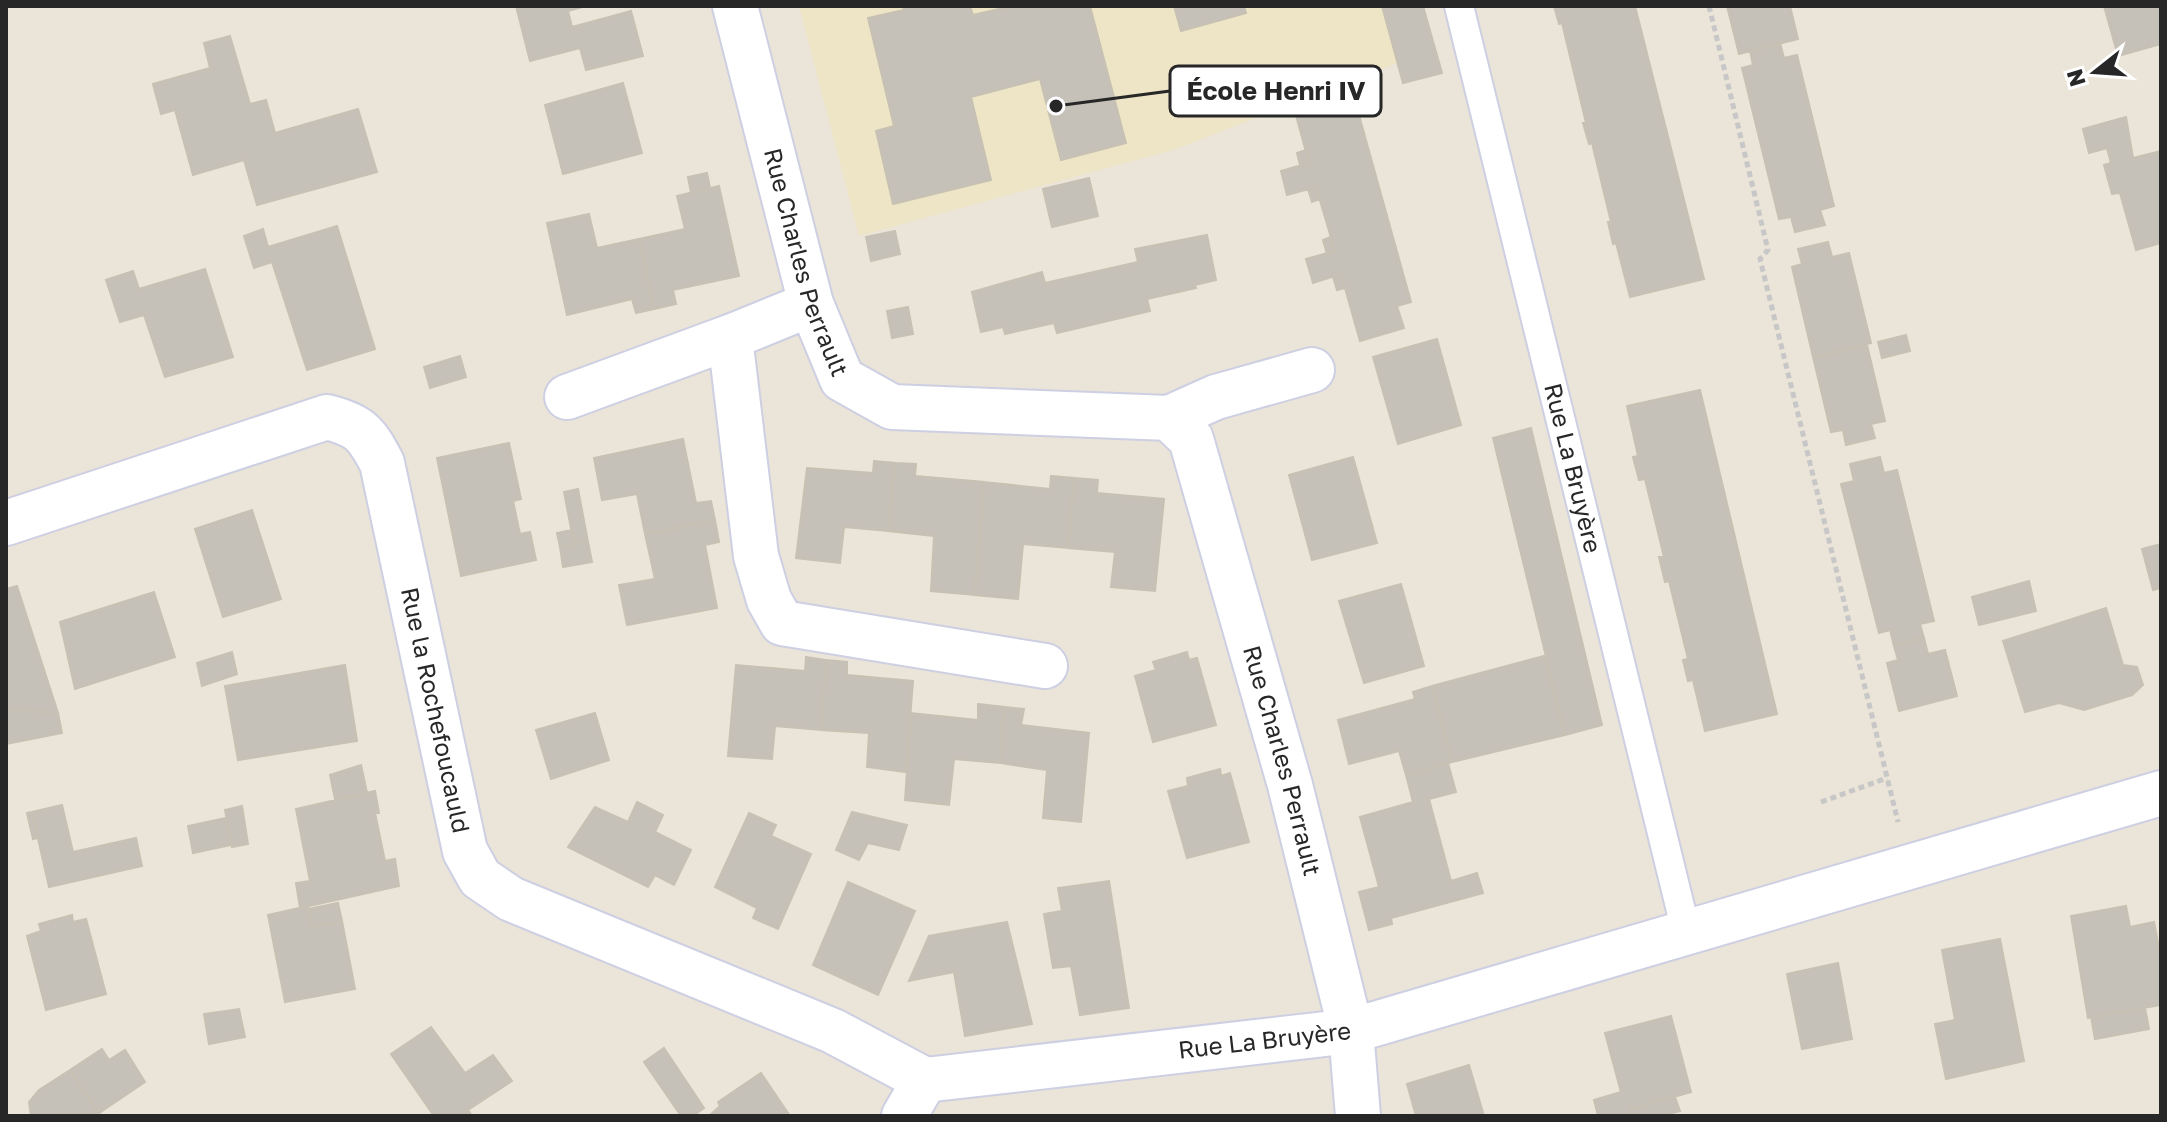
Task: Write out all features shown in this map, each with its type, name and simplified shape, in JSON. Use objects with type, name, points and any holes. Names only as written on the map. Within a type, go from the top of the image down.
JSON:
[{"type":"street","name":"Rue Charles Perrault","points":[[735,6],[811,304],[842,379],[892,407],[1169,418],[1216,397],[1312,370]]},
{"type":"street","points":[[567,397],[811,304]]},
{"type":"street","points":[[730,337],[756,556],[769,600],[782,623],[1045,666]]},
{"type":"street","name":"Rue la Rochefoucauld","points":[[6,523],[327,417],[354,424],[368,437],[382,463],[465,851],[480,878],[511,899],[833,1031],[914,1098]]},
{"type":"street","name":"Rue Charles Perrault","points":[[1169,418],[1191,439],[1290,785],[1351,1031],[1358,1116]]},
{"type":"street","name":"Rue La Bruyère","points":[[914,1098],[1351,1031],[2161,793]]},
{"type":"lane","name":"Rue La Bruyère","points":[[1459,6],[1686,931]]},
{"type":"path","points":[[1709,6],[1768,250],[1760,259],[1910,866]]},
{"type":"path","points":[[1821,802],[1887,778]]},
{"type":"shaded area","points":[[799,6],[1382,6],[1397,63],[1176,149],[859,236]]},
{"type":"building","points":[[516,6],[586,6],[568,11],[572,27],[631,11],[643,56],[586,70],[580,48],[530,61]]},
{"type":"building","points":[[903,6],[970,6],[973,15],[1012,6],[1090,6],[1126,143],[1061,160],[1040,79],[971,97],[991,180],[893,204],[876,131],[894,126],[868,18],[904,10]]},
{"type":"building","points":[[1174,6],[1244,6],[1246,13],[1181,31]]},
{"type":"building","points":[[1382,6],[1423,6],[1442,73],[1403,83]]},
{"type":"building","points":[[1554,6],[1635,6],[1704,279],[1630,297],[1616,243],[1613,244],[1608,222],[1611,222],[1592,143],[1589,144],[1583,123],[1586,123],[1562,23],[1559,24]]},
{"type":"building","points":[[1727,6],[1790,6],[1798,39],[1739,54]]},
{"type":"building","points":[[2104,6],[2161,6],[2161,44],[2118,56]]},
{"type":"building","points":[[230,36],[250,104],[266,100],[275,133],[358,109],[377,172],[257,205],[244,160],[193,175],[175,110],[161,114],[153,84],[210,68],[204,43]]},
{"type":"building","points":[[1780,43],[1784,58],[1797,55],[1834,206],[1820,210],[1825,225],[1795,232],[1791,217],[1779,219],[1742,68],[1753,65],[1750,51]]},
{"type":"building","points":[[623,83],[642,153],[563,174],[545,105]]},
{"type":"building","points":[[1338,96],[1343,112],[1357,108],[1411,302],[1397,306],[1404,328],[1360,341],[1341,274],[1313,283],[1306,259],[1335,251],[1316,187],[1287,195],[1281,171],[1309,163],[1294,108]]},
{"type":"building","points":[[2126,117],[2133,158],[2161,151],[2161,243],[2136,250],[2120,193],[2112,194],[2104,165],[2111,163],[2107,148],[2089,153],[2083,129]]},
{"type":"building","points":[[1306,150],[1309,163],[1300,165],[1297,153]]},
{"type":"building","points":[[707,173],[710,188],[691,193],[688,177]]},
{"type":"building","points":[[1089,178],[1098,216],[1052,227],[1043,189]]},
{"type":"building","points":[[719,186],[739,276],[673,290],[676,304],[654,309],[639,239],[685,229],[677,196]]},
{"type":"building","points":[[1316,187],[1320,199],[1312,202],[1308,189]]},
{"type":"building","points":[[589,214],[597,248],[639,239],[654,309],[636,313],[632,299],[567,315],[547,223]]},
{"type":"building","points":[[337,226],[375,349],[307,370],[272,262],[254,268],[244,236],[263,229],[268,247]]},
{"type":"building","points":[[895,231],[900,254],[871,261],[866,237]]},
{"type":"building","points":[[1207,235],[1216,280],[1195,285],[1196,288],[1147,299],[1150,311],[1057,333],[1054,323],[1005,334],[1003,327],[981,332],[972,292],[1042,272],[1045,283],[1138,262],[1135,249]]},
{"type":"building","points":[[1330,237],[1335,251],[1327,254],[1323,240]]},
{"type":"building","points":[[1828,242],[1832,257],[1849,253],[1871,343],[1813,357],[1792,267],[1802,264],[1798,249]]},
{"type":"building","points":[[205,269],[233,357],[165,377],[144,315],[120,322],[106,280],[133,271],[139,289]]},
{"type":"building","points":[[1341,274],[1345,288],[1337,290],[1333,277]]},
{"type":"building","points":[[908,307],[913,334],[892,338],[887,311]]},
{"type":"building","points":[[1906,335],[1910,351],[1882,358],[1878,342]]},
{"type":"building","points":[[1437,339],[1461,425],[1398,444],[1373,357]]},
{"type":"building","points":[[1867,345],[1885,421],[1871,424],[1875,438],[1846,445],[1843,430],[1831,432],[1813,357]]},
{"type":"building","points":[[460,356],[466,377],[430,388],[424,367]]},
{"type":"building","points":[[1700,390],[1777,714],[1705,731],[1693,680],[1688,681],[1683,660],[1688,659],[1669,581],[1665,582],[1659,557],[1664,557],[1645,479],[1639,480],[1633,457],[1638,456],[1627,406]]},
{"type":"building","points":[[1531,428],[1602,725],[1565,735],[1493,438]]},
{"type":"building","points":[[683,439],[696,503],[711,501],[715,520],[645,534],[637,494],[602,500],[594,458]]},
{"type":"building","points":[[509,443],[521,499],[513,501],[520,534],[530,532],[536,560],[461,576],[437,458]]},
{"type":"building","points":[[1353,457],[1377,543],[1312,560],[1289,475]]},
{"type":"building","points":[[1880,457],[1884,473],[1897,470],[1934,621],[1920,624],[1924,638],[1894,646],[1890,630],[1879,633],[1841,484],[1854,481],[1850,464]]},
{"type":"building","points":[[874,461],[895,463],[888,531],[844,527],[840,563],[796,558],[807,468],[873,473]]},
{"type":"building","points":[[895,463],[916,464],[915,476],[984,482],[975,595],[931,591],[934,536],[888,531]]},
{"type":"building","points":[[1051,476],[1074,478],[1068,548],[1023,544],[1018,599],[975,595],[984,482],[1050,489]]},
{"type":"building","points":[[1074,478],[1098,480],[1097,493],[1164,499],[1155,591],[1111,587],[1115,552],[1068,548]]},
{"type":"building","points":[[578,489],[588,542],[574,544],[564,492]]},
{"type":"building","points":[[252,510],[281,599],[223,617],[195,529]]},
{"type":"building","points":[[715,520],[719,542],[705,545],[717,608],[627,625],[619,585],[655,579],[645,534]]},
{"type":"building","points":[[572,530],[574,544],[560,547],[557,533]]},
{"type":"building","points":[[588,542],[592,562],[563,567],[560,547]]},
{"type":"building","points":[[2161,544],[2161,588],[2153,590],[2142,549]]},
{"type":"building","points":[[2029,581],[2036,611],[1979,625],[1972,597]]},
{"type":"building","points":[[1401,584],[1424,666],[1364,683],[1339,601]]},
{"type":"building","points":[[17,586],[58,713],[6,710],[6,589]]},
{"type":"building","points":[[154,592],[175,657],[75,689],[60,622]]},
{"type":"building","points":[[2106,608],[2123,665],[2137,667],[2143,685],[2132,695],[2084,710],[2059,703],[2025,712],[2003,641]]},
{"type":"building","points":[[1924,638],[1928,654],[1945,650],[1957,696],[1899,711],[1887,663],[1898,660],[1894,646]]},
{"type":"building","points":[[232,652],[237,674],[202,686],[197,663]]},
{"type":"building","points":[[1187,652],[1189,660],[1197,658],[1216,725],[1153,742],[1135,676],[1156,670],[1153,662]]},
{"type":"building","points":[[1544,656],[1565,735],[1452,762],[1432,686]]},
{"type":"building","points":[[806,657],[826,660],[821,730],[775,726],[772,759],[728,756],[736,665],[805,671]]},
{"type":"building","points":[[826,660],[847,662],[847,675],[913,681],[906,772],[867,767],[869,733],[821,730]]},
{"type":"building","points":[[345,665],[357,741],[238,760],[225,686]]},
{"type":"building","points":[[1432,686],[1452,762],[1406,775],[1399,751],[1349,764],[1338,720],[1415,699],[1413,692]]},
{"type":"building","points":[[978,704],[1004,707],[1000,763],[954,759],[949,805],[905,800],[911,713],[978,720]]},
{"type":"building","points":[[1004,707],[1024,709],[1021,725],[1089,733],[1081,822],[1043,818],[1047,770],[1000,763]]},
{"type":"building","points":[[6,710],[58,713],[62,733],[6,744]]},
{"type":"building","points":[[595,713],[609,760],[551,779],[536,730]]},
{"type":"building","points":[[1448,763],[1456,792],[1429,799],[1451,881],[1477,873],[1483,893],[1391,918],[1392,924],[1369,930],[1359,892],[1379,887],[1360,817],[1413,802],[1406,775]]},
{"type":"building","points":[[361,765],[367,793],[335,799],[330,775]]},
{"type":"building","points":[[1220,769],[1221,776],[1230,773],[1249,842],[1187,858],[1168,791],[1188,786],[1187,778]]},
{"type":"building","points":[[375,791],[379,813],[375,813],[385,861],[395,859],[399,886],[300,908],[296,883],[310,881],[296,809]]},
{"type":"building","points":[[637,802],[663,815],[655,832],[691,850],[674,885],[655,875],[648,887],[568,847],[595,807],[628,822]]},
{"type":"building","points":[[62,805],[73,852],[136,838],[142,866],[49,887],[32,812]]},
{"type":"building","points":[[242,806],[248,844],[232,847],[225,810]]},
{"type":"building","points":[[32,812],[38,838],[33,839],[27,813]]},
{"type":"building","points":[[852,812],[907,825],[899,850],[868,843],[859,860],[836,850]]},
{"type":"building","points":[[749,813],[776,825],[771,836],[811,854],[778,929],[753,918],[757,908],[715,887]]},
{"type":"building","points":[[226,818],[231,845],[193,853],[188,826]]},
{"type":"building","points":[[1109,881],[1129,1008],[1080,1015],[1071,966],[1053,968],[1044,914],[1062,911],[1058,888]]},
{"type":"building","points":[[848,882],[915,911],[878,995],[813,965]]},
{"type":"building","points":[[338,903],[342,921],[312,927],[308,909]]},
{"type":"building","points":[[308,906],[312,927],[342,921],[355,989],[285,1002],[268,915]]},
{"type":"building","points":[[2126,906],[2130,927],[2154,922],[2161,958],[2161,1005],[2088,1018],[2071,916]]},
{"type":"building","points":[[72,915],[73,922],[86,919],[106,994],[46,1010],[27,936],[41,931],[39,924]]},
{"type":"building","points":[[1007,922],[1032,1024],[965,1036],[954,972],[909,981],[929,936]]},
{"type":"building","points":[[2000,939],[2024,1061],[1946,1079],[1935,1024],[1955,1020],[1942,950]]},
{"type":"building","points":[[1838,963],[1852,1039],[1802,1049],[1787,974]]},
{"type":"building","points":[[2145,1008],[2149,1029],[2095,1039],[2091,1017]]},
{"type":"building","points":[[239,1009],[245,1037],[209,1044],[204,1014]]},
{"type":"building","points":[[1671,1016],[1691,1092],[1631,1109],[1632,1116],[1598,1116],[1594,1100],[1621,1092],[1605,1033]]},
{"type":"building","points":[[431,1027],[465,1073],[493,1055],[512,1081],[468,1110],[472,1116],[434,1116],[391,1054]]},
{"type":"building","points":[[664,1048],[704,1108],[693,1116],[681,1116],[644,1062]]},
{"type":"building","points":[[102,1049],[109,1060],[125,1050],[145,1082],[99,1113],[70,1070]]},
{"type":"building","points":[[1469,1065],[1484,1116],[1416,1116],[1407,1084]]},
{"type":"building","points":[[70,1070],[99,1113],[31,1116],[29,1102],[39,1090]]},
{"type":"building","points":[[761,1073],[790,1116],[709,1116],[720,1106],[718,1102]]},
{"type":"building","points":[[1675,1097],[1680,1111],[1660,1116],[1632,1116],[1631,1109]]},
{"type":"place","name":"École Henri IV","points":[[1056,106]]}]
